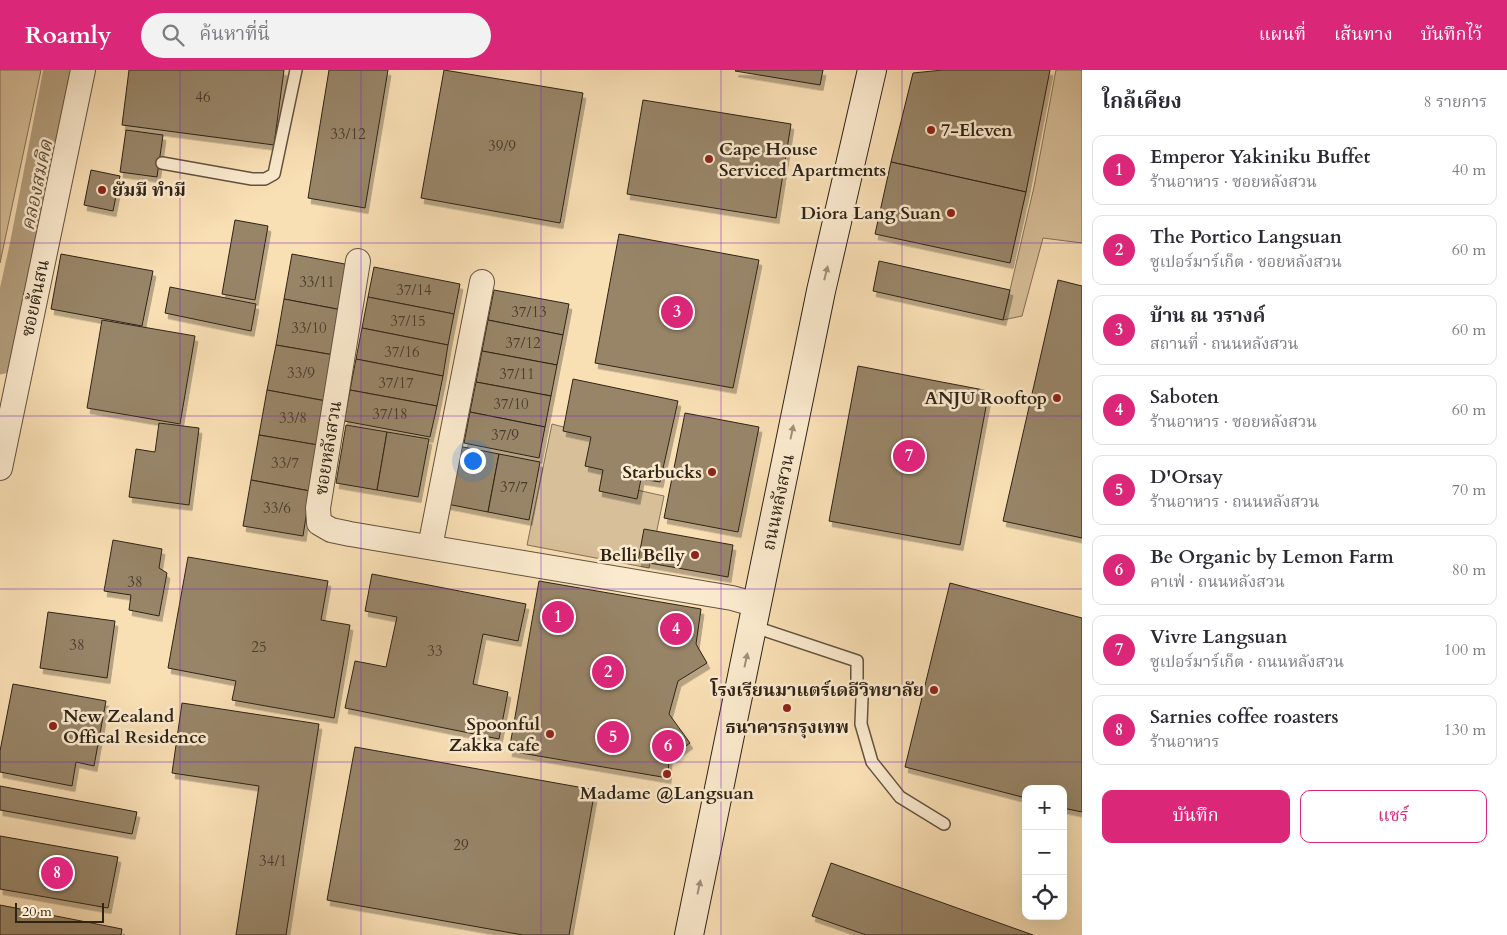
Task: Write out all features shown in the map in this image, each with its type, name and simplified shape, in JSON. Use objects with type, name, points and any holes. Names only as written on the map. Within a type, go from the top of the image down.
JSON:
[{"type":"street","name":"ซอยต้นสน","points":[[0,468],[83,70]]},
{"type":"street","name":"ถนนหลังสวน","points":[[689,935],[821,291],[872,70]]},
{"type":"street","name":"ซอยหลังสวน","points":[[358,261],[318,508],[319,524],[340,532],[732,598],[755,616]]},
{"type":"street","points":[[430,547],[482,282]]},
{"type":"lane","points":[[162,163],[252,179],[265,179],[274,174],[296,70]]},
{"type":"lane","points":[[755,616],[857,660],[856,680],[862,698],[861,724],[872,762],[900,798],[944,824]]},
{"type":"shaded area","points":[[0,70],[41,70],[0,263]]},
{"type":"shaded area","points":[[1056,70],[1082,70],[1082,243],[1043,238],[1022,316],[1003,320],[1034,187]]},
{"type":"shaded area","points":[[552,424],[610,439],[601,482],[664,496],[649,568],[527,545]]},
{"type":"building","points":[[129,70],[284,70],[274,145],[122,125]]},
{"type":"building","points":[[329,70],[388,70],[365,208],[308,198]]},
{"type":"building","points":[[444,70],[583,93],[560,223],[421,198]]},
{"type":"building","points":[[736,70],[823,70],[820,85]]},
{"type":"building","points":[[943,70],[1050,70],[1026,192],[891,162],[913,73]]},
{"type":"building","name":"Cape House Serviced Apartments","points":[[643,100],[791,124],[776,218],[627,194]]},
{"type":"building","points":[[126,130],[163,135],[157,177],[120,172]]},
{"type":"building","name":"Diora Lang Suan","points":[[891,162],[1026,192],[1010,263],[875,234]]},
{"type":"building","name":"ยัมมี ทำมี","points":[[91,170],[120,176],[113,211],[84,205]]},
{"type":"building","points":[[235,220],[268,226],[255,300],[222,294]]},
{"type":"building","points":[[619,234],[759,260],[733,388],[595,363]]},
{"type":"building","points":[[61,254],[153,271],[142,326],[51,309]]},
{"type":"building","points":[[292,254],[350,265],[342,310],[284,299]]},
{"type":"building","points":[[879,261],[1010,290],[1003,320],[873,291]]},
{"type":"building","points":[[374,267],[460,284],[454,314],[368,297]]},
{"type":"building","points":[[1058,280],[1082,286],[1082,538],[1003,521]]},
{"type":"building","points":[[170,287],[256,304],[251,331],[165,313]]},
{"type":"building","points":[[494,290],[569,304],[563,335],[488,320]]},
{"type":"building","points":[[368,297],[454,314],[448,345],[362,328]]},
{"type":"building","points":[[284,299],[342,310],[334,355],[276,345]]},
{"type":"building","points":[[102,320],[195,336],[180,424],[87,408]]},
{"type":"building","points":[[488,320],[563,335],[557,365],[482,351]]},
{"type":"building","points":[[362,328],[448,345],[443,376],[356,359]]},
{"type":"building","points":[[276,345],[334,355],[326,401],[267,390]]},
{"type":"building","points":[[482,351],[557,365],[551,396],[476,382]]},
{"type":"building","points":[[356,359],[443,376],[437,406],[350,390]]},
{"type":"building","points":[[858,366],[989,391],[960,545],[829,521]]},
{"type":"building","points":[[573,379],[678,401],[660,482],[641,479],[637,499],[599,491],[603,470],[585,466],[591,437],[563,431]]},
{"type":"building","points":[[476,382],[551,396],[545,427],[470,412]]},
{"type":"building","points":[[267,390],[326,401],[318,445],[259,435]]},
{"type":"building","points":[[350,390],[437,406],[430,437],[344,421]]},
{"type":"building","points":[[470,412],[545,427],[539,458],[464,443]]},
{"type":"building","name":"Starbucks","points":[[685,413],[759,427],[738,532],[664,518]]},
{"type":"building","points":[[159,423],[199,428],[189,505],[129,497],[136,449],[155,452]]},
{"type":"building","points":[[346,425],[387,432],[377,490],[336,483]]},
{"type":"building","points":[[387,432],[429,439],[418,497],[377,490]]},
{"type":"building","points":[[259,435],[318,445],[310,491],[251,480]]},
{"type":"building","points":[[458,446],[499,454],[488,512],[447,504]]},
{"type":"building","points":[[499,454],[540,462],[529,520],[488,512]]},
{"type":"building","points":[[251,480],[310,491],[303,536],[243,526]]},
{"type":"building","points":[[644,529],[733,545],[728,577],[638,561]]},
{"type":"building","points":[[113,540],[162,549],[159,568],[167,573],[159,616],[129,610],[131,595],[104,591]]},
{"type":"building","points":[[188,557],[328,581],[321,620],[350,625],[334,718],[232,700],[236,681],[168,668]]},
{"type":"building","points":[[372,574],[526,604],[518,641],[483,634],[473,684],[508,692],[499,739],[345,708],[355,661],[386,667],[397,617],[365,611]]},
{"type":"building","points":[[539,581],[701,609],[696,644],[707,663],[678,681],[669,714],[690,743],[669,758],[668,778],[509,751]]},
{"type":"building","points":[[950,583],[1082,618],[1082,812],[1067,809],[1067,785],[1022,785],[1022,797],[905,767]]},
{"type":"building","points":[[48,612],[115,621],[107,678],[40,668]]},
{"type":"building","name":"New Zealand Offical Residence","points":[[13,684],[106,701],[94,766],[76,762],[72,786],[0,772],[0,751]]},
{"type":"building","points":[[182,703],[319,724],[286,935],[236,935],[259,786],[172,773]]},
{"type":"building","points":[[355,747],[595,790],[569,935],[523,935],[327,900]]},
{"type":"building","points":[[0,786],[137,812],[132,834],[0,810]]},
{"type":"building","points":[[0,836],[118,857],[108,908],[0,889]]},
{"type":"building","points":[[831,863],[1033,935],[866,935],[812,916]]},
{"type":"building","points":[[0,905],[122,929],[121,935],[0,935]]},
{"type":"waterway","name":"คลองสมคิด","points":[[0,359],[25,247],[59,70]]},
{"type":"place","name":"7-Eleven","points":[[931,130]]},
{"type":"place","name":"Cape House Serviced Apartments","points":[[709,159]]},
{"type":"place","name":"ยัมมี ทำมี","points":[[102,190]]},
{"type":"place","name":"Diora Lang Suan","points":[[951,213]]},
{"type":"place","name":"บ้าน ณ วรางค์","points":[[677,312]]},
{"type":"place","name":"ANJU Rooftop","points":[[1057,398]]},
{"type":"place","name":"Vivre Langsuan","points":[[909,456]]},
{"type":"place","name":"Starbucks","points":[[712,472]]},
{"type":"place","name":"Belli Belly","points":[[695,555]]},
{"type":"place","name":"Emperor Yakiniku Buffet","points":[[558,617]]},
{"type":"place","name":"Saboten","points":[[676,629]]},
{"type":"place","name":"The Portico Langsuan","points":[[608,672]]},
{"type":"place","name":"โรงเรียนมาแตร์เดอีวิทยาลัย","points":[[934,690]]},
{"type":"place","name":"ธนาคารกรุงเทพ","points":[[787,708]]},
{"type":"place","name":"New Zealand Offical Residence","points":[[53,726]]},
{"type":"place","name":"Spoonful Zakka cafe","points":[[550,734]]},
{"type":"place","name":"D'Orsay","points":[[613,737]]},
{"type":"place","name":"Be Organic by Lemon Farm","points":[[668,746]]},
{"type":"place","name":"Madame @Langsuan","points":[[667,774]]},
{"type":"place","name":"Sarnies coffee roasters","points":[[57,873]]}]
